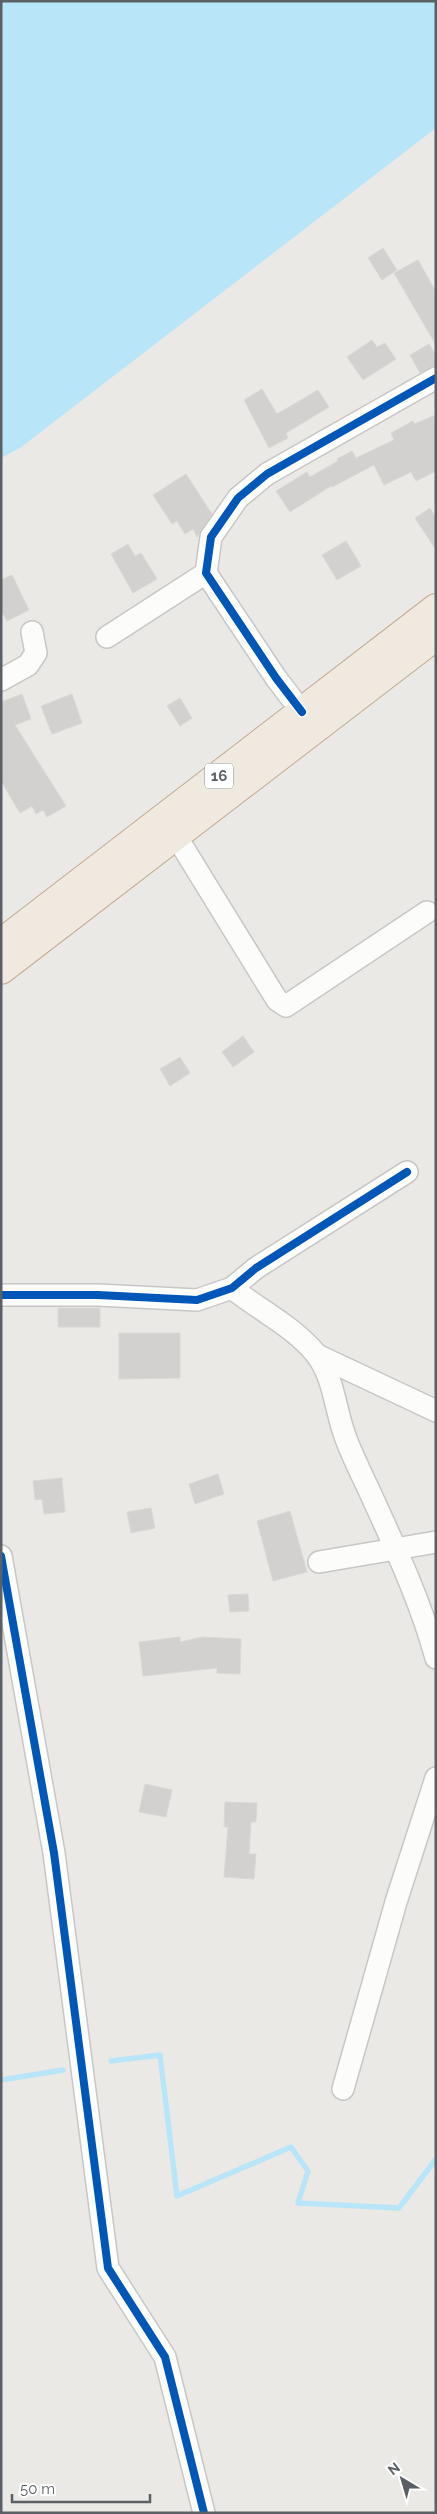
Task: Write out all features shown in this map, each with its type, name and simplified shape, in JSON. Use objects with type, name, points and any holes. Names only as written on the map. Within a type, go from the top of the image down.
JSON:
[{"type":"highway","name":"16","points":[[1,943],[436,608]]},
{"type":"highway","name":"16","points":[[1,970],[436,636]]},
{"type":"street","points":[[302,712],[276,678],[206,573],[211,537],[238,498],[260,480],[436,378]]},
{"type":"street","points":[[107,637],[206,573]]},
{"type":"street","points":[[1,680],[28,665],[36,653],[32,632]]},
{"type":"street","points":[[176,836],[277,1000],[286,1006],[427,912]]},
{"type":"street","points":[[1,1295],[98,1295],[197,1300],[232,1288],[256,1268],[407,1172]]},
{"type":"street","points":[[232,1288],[253,1305],[292,1331],[316,1354],[436,1410]]},
{"type":"street","points":[[316,1354],[332,1386],[344,1435],[395,1549],[428,1629],[436,1658]]},
{"type":"street","points":[[319,1562],[436,1542]]},
{"type":"street","points":[[1,1556],[54,1853],[108,2268],[165,2357],[204,2513]]},
{"type":"street","points":[[343,2089],[396,1902],[436,1778]]},
{"type":"water","points":[[1,1],[436,1],[436,128],[20,448],[1,458]]},
{"type":"building","points":[[383,248],[397,270],[382,280],[368,258]]},
{"type":"building","points":[[418,260],[436,292],[436,345],[394,273]]},
{"type":"building","points":[[372,340],[377,347],[385,343],[396,359],[363,380],[347,357]]},
{"type":"building","points":[[429,344],[436,356],[436,365],[420,373],[410,355]]},
{"type":"building","points":[[262,389],[277,414],[318,390],[329,407],[286,433],[288,438],[269,448],[244,400]]},
{"type":"building","points":[[436,415],[436,471],[416,481],[411,472],[384,485],[374,465],[331,486],[290,512],[276,491],[307,472],[310,477],[352,451],[356,458],[394,440],[391,433],[413,421],[414,424]]},
{"type":"building","points":[[186,474],[212,514],[197,537],[193,529],[185,534],[177,521],[172,524],[153,495]]},
{"type":"building","points":[[430,508],[436,518],[436,550],[415,518]]},
{"type":"building","points":[[346,541],[361,566],[337,580],[322,555]]},
{"type":"building","points":[[128,544],[135,556],[141,553],[157,579],[133,593],[111,554]]},
{"type":"building","points":[[12,575],[29,610],[7,621],[1,610],[1,580]]},
{"type":"building","points":[[22,694],[31,719],[15,725],[66,806],[47,817],[43,810],[36,814],[32,806],[20,813],[1,781],[1,702]]},
{"type":"building","points":[[72,694],[82,723],[52,734],[41,706]]},
{"type":"building","points":[[180,698],[192,718],[180,726],[167,706]]},
{"type":"building","points":[[243,1036],[254,1052],[233,1067],[222,1052]]},
{"type":"building","points":[[180,1057],[190,1073],[170,1086],[160,1069]]},
{"type":"building","points":[[58,1308],[100,1308],[100,1327],[58,1327]]},
{"type":"building","points":[[119,1333],[180,1333],[180,1378],[119,1379]]},
{"type":"building","points":[[218,1474],[224,1494],[195,1504],[189,1484]]},
{"type":"building","points":[[62,1478],[65,1512],[44,1514],[42,1499],[35,1500],[33,1481]]},
{"type":"building","points":[[151,1508],[155,1528],[131,1533],[127,1512]]},
{"type":"building","points":[[290,1511],[307,1572],[273,1581],[257,1521]]},
{"type":"building","points":[[248,1594],[249,1611],[230,1612],[228,1595]]},
{"type":"building","points":[[180,1637],[180,1642],[203,1637],[241,1639],[240,1674],[217,1673],[217,1668],[143,1676],[139,1642]]},
{"type":"building","points":[[145,1784],[172,1790],[166,1817],[139,1812]]},
{"type":"building","points":[[225,1802],[257,1803],[256,1822],[251,1822],[249,1854],[256,1854],[254,1879],[224,1877],[228,1827],[224,1827]]},
{"type":"waterway","points":[[111,2061],[160,2055],[177,2196],[291,2147],[308,2171],[298,2203],[399,2208],[436,2159]]},
{"type":"waterway","points":[[1,2080],[63,2070]]},
{"type":"cycle path","points":[[302,712],[276,678],[206,573],[211,537],[238,498],[267,474],[436,378]]},
{"type":"cycle path","points":[[1,1295],[98,1295],[197,1300],[232,1288],[256,1268],[407,1172]]},
{"type":"cycle path","points":[[1,1556],[54,1853],[108,2268],[165,2357],[204,2513]]}]
